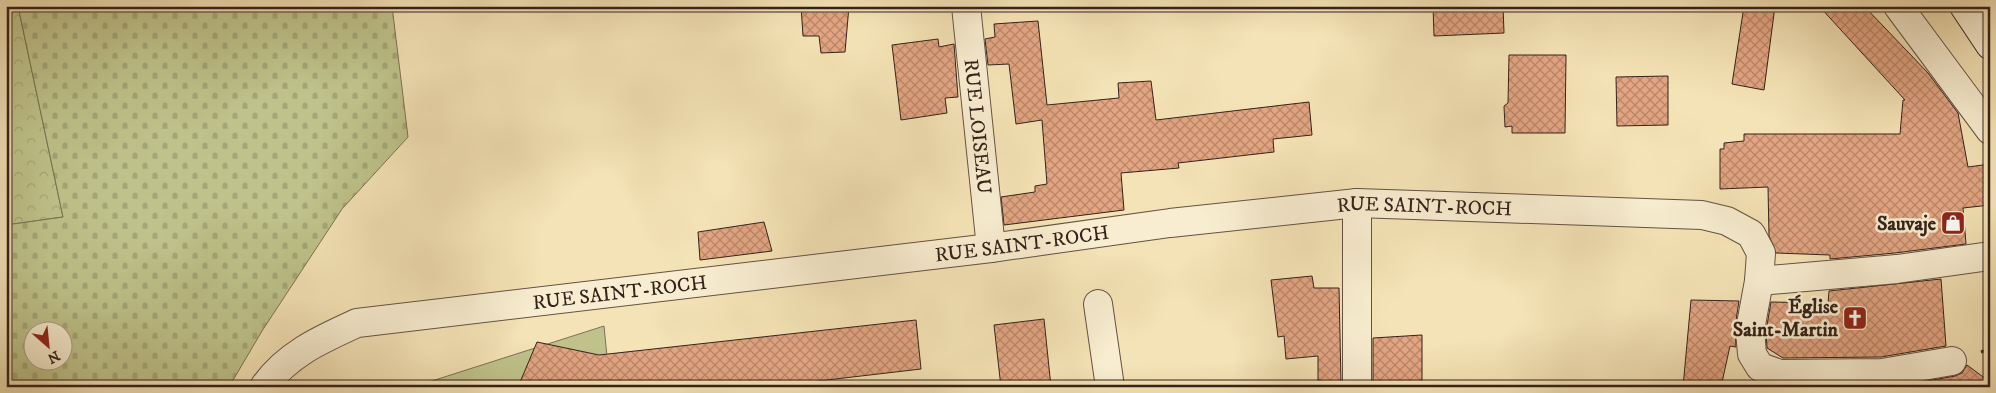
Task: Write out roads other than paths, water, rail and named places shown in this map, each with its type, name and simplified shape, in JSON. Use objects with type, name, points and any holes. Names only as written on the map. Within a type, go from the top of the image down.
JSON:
[{"type":"street","name":"RUE LOISEAU","points":[[966,6],[991,248]]},
{"type":"street","points":[[1898,6],[1990,130]]},
{"type":"street","points":[[1964,6],[1990,45]]},
{"type":"street","name":"RUE SAINT-ROCH","points":[[264,387],[275,370],[312,343],[358,323],[991,248],[1170,223],[1357,202],[1702,216],[1727,221],[1751,234],[1761,253],[1760,281],[1750,330],[1752,354],[1760,367],[1780,374],[1882,373],[1952,361]]},
{"type":"street","points":[[1357,202],[1358,387]]},
{"type":"street","points":[[1760,281],[1897,269],[1990,256]]},
{"type":"street","points":[[1098,304],[1110,387]]},
{"type":"place","name":"Sauvaje","points":[[1953,223]]},
{"type":"place","name":"Église Saint-Martin","points":[[1855,318]]}]
